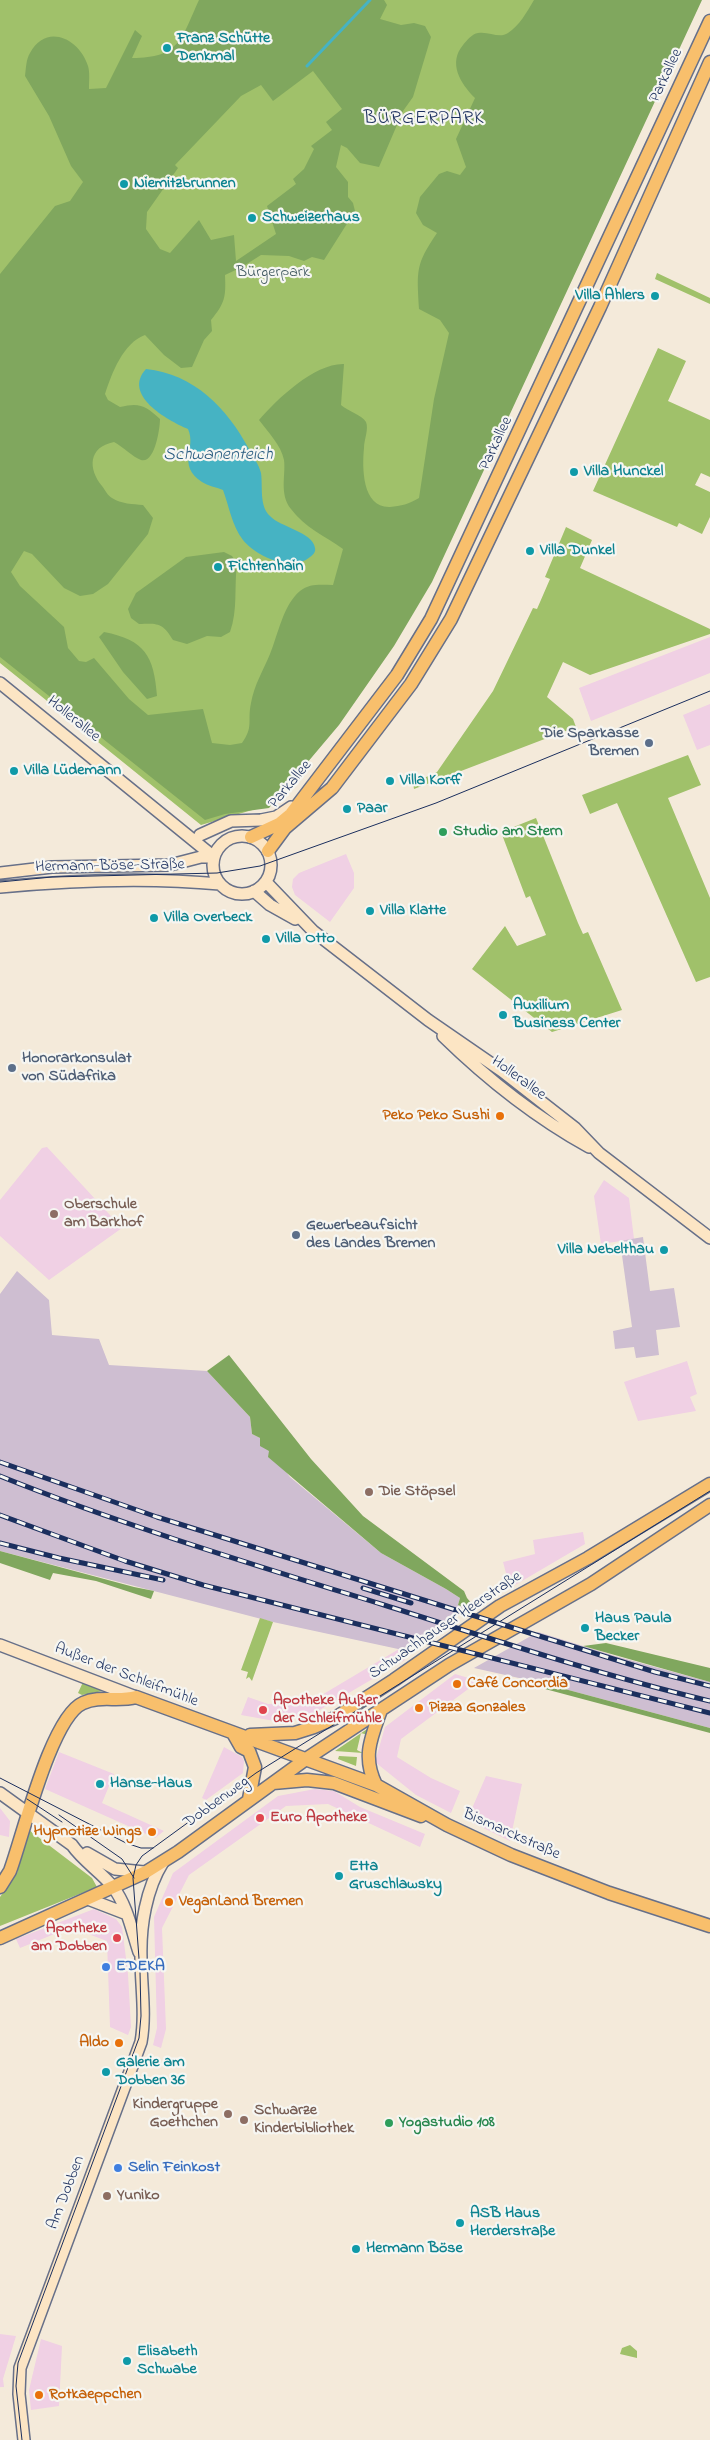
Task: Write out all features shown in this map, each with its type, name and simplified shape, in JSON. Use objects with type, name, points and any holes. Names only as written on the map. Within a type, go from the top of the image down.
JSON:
[{"type":"main road","name":"Parkallee","points":[[251,836],[279,824],[291,814],[397,675],[436,612],[710,21]]},
{"type":"main road","name":"Parkallee","points":[[268,851],[285,828],[338,781],[411,684],[451,619],[596,313],[710,62]]},
{"type":"main road","name":"Hollerallee","points":[[0,683],[214,857]]},
{"type":"main road","points":[[200,835],[231,821],[265,820],[276,817],[298,804]]},
{"type":"main road","name":"Hollerallee","points":[[172,821],[200,835],[224,841]]},
{"type":"main road","points":[[251,836],[258,840],[268,851],[271,868],[266,882],[254,891],[240,894],[227,890],[220,884],[214,870],[214,857],[224,841],[234,837],[251,836]]},
{"type":"main road","name":"Hermann-Böse-Straße","points":[[0,872],[52,867],[170,865],[201,857],[214,857]]},
{"type":"main road","name":"Hermann-Böse-Straße","points":[[0,887],[52,882],[128,879],[220,884]]},
{"type":"main road","name":"Hollerallee","points":[[266,882],[306,925]]},
{"type":"main road","name":"Hollerallee","points":[[254,891],[270,905],[306,925],[428,1020],[490,1080],[569,1136],[599,1153],[710,1238]]},
{"type":"main road","name":"Schwachhauser Heerstraße","points":[[302,1731],[335,1718],[394,1680],[500,1606],[588,1558],[710,1484]]},
{"type":"main road","name":"Schwachhauser Heerstraße","points":[[306,1758],[450,1665],[591,1584],[710,1505]]},
{"type":"main road","name":"Außer der Schleifmühle","points":[[0,1645],[236,1734],[306,1758]]},
{"type":"main road","points":[[0,1887],[10,1872],[52,1745],[73,1709],[82,1703],[95,1699],[127,1700],[136,1697]]},
{"type":"main road","points":[[376,1786],[370,1772],[368,1756],[382,1710]]},
{"type":"main road","name":"Außer der Schleifmühle","points":[[236,1734],[302,1731]]},
{"type":"main road","points":[[236,1734],[241,1746],[249,1752],[256,1767],[249,1799]]},
{"type":"main road","name":"Dobbenweg","points":[[0,1938],[113,1888],[163,1862],[306,1758]]},
{"type":"main road","name":"Bismarckstraße","points":[[306,1758],[376,1786],[447,1825],[511,1855],[609,1893],[710,1926]]},
{"type":"main road","points":[[272,1783],[307,1780],[334,1783],[447,1825]]},
{"type":"main road","name":"Am Dobben","points":[[0,1793],[72,1845],[79,1855],[94,1867],[113,1888],[127,1914],[140,1956]]},
{"type":"main road","points":[[72,1845],[115,1868],[132,1872],[146,1872]]},
{"type":"main road","name":"Am Dobben","points":[[24,2440],[18,2394],[20,2368],[140,2042],[144,2016],[140,1956],[146,1903],[163,1862]]},
{"type":"main road","points":[[88,1899],[127,1914]]},
{"type":"shaded area","points":[[710,637],[710,673],[591,721],[579,688]]},
{"type":"shaded area","points":[[710,704],[710,745],[697,750],[683,715]]},
{"type":"shaded area","points":[[346,854],[354,873],[354,888],[330,922],[295,895],[292,887],[293,879],[299,873]]},
{"type":"shaded area","name":"Oberschule am Barkhof","points":[[47,1147],[122,1228],[49,1280],[0,1236],[0,1200],[42,1148]]},
{"type":"shaded area","points":[[604,1180],[629,1198],[634,1239],[601,1244],[594,1196]]},
{"type":"shaded area","points":[[643,1237],[650,1291],[674,1288],[680,1327],[656,1330],[659,1355],[636,1358],[634,1347],[615,1349],[613,1331],[632,1327],[620,1241]]},
{"type":"shaded area","points":[[17,1271],[49,1300],[52,1335],[99,1339],[109,1365],[207,1371],[250,1417],[252,1434],[260,1438],[290,1477],[381,1553],[460,1598],[458,1605],[465,1608],[413,1648],[412,1652],[273,1622],[0,1551],[0,1294]]},
{"type":"shaded area","points":[[687,1361],[697,1394],[690,1397],[696,1411],[638,1421],[624,1382]]},
{"type":"shaded area","points":[[583,1532],[585,1544],[510,1588],[503,1562],[535,1554],[533,1540]]},
{"type":"shaded area","points":[[538,1632],[615,1656],[710,1682],[710,1728],[546,1684],[474,1668]]},
{"type":"shaded area","points":[[399,1649],[405,1660],[311,1715],[280,1722],[241,1715],[248,1697],[268,1704],[310,1702]]},
{"type":"shaded area","points":[[455,1674],[479,1681],[401,1739],[397,1757],[431,1778],[460,1791],[451,1813],[416,1795],[375,1762],[385,1727]]},
{"type":"shaded area","points":[[224,1747],[242,1757],[244,1761],[243,1773],[206,1800],[202,1798]]},
{"type":"shaded area","points":[[59,1752],[114,1774],[102,1803],[164,1831],[155,1838],[45,1789]]},
{"type":"shaded area","points":[[486,1776],[522,1784],[510,1841],[467,1820]]},
{"type":"shaded area","points":[[315,1789],[334,1791],[360,1807],[425,1834],[420,1847],[328,1804],[286,1806],[189,1875],[162,1928],[166,2029],[161,2048],[153,2045],[157,2028],[154,1917],[173,1873],[278,1796]]},
{"type":"shaded area","points":[[0,1808],[10,1821],[9,1837],[0,1835]]},
{"type":"shaded area","points":[[94,1909],[116,1919],[122,1927],[128,1974],[131,2027],[128,2035],[110,2027],[107,1941],[83,1932],[79,1924],[20,1948],[16,1939]]},
{"type":"shaded area","points":[[0,2334],[16,2336],[3,2379],[4,2387],[0,2387]]},
{"type":"shaded area","points":[[41,2339],[62,2346],[59,2406],[31,2410],[29,2390]]},
{"type":"green space","name":"Bürgerpark","points":[[0,0],[700,0],[266,806],[201,825],[0,663]]},
{"type":"green space","name":"Bürgerpark","points":[[199,0],[384,0],[387,5],[380,19],[401,25],[414,23],[425,26],[431,37],[413,97],[403,111],[379,167],[360,163],[347,148],[341,145],[336,167],[348,182],[348,197],[353,203],[355,211],[324,260],[312,257],[304,261],[289,256],[261,255],[225,275],[224,299],[211,320],[212,331],[204,340],[192,367],[181,368],[164,355],[145,335],[130,345],[119,360],[105,394],[108,400],[120,407],[138,405],[146,408],[160,419],[158,437],[150,457],[146,460],[138,459],[114,442],[105,445],[95,454],[93,460],[94,473],[111,497],[123,503],[143,505],[153,518],[148,534],[108,584],[93,594],[80,596],[64,588],[32,554],[24,551],[11,572],[20,586],[64,627],[68,648],[79,661],[86,662],[94,658],[129,699],[148,715],[203,709],[212,743],[230,745],[242,743],[246,737],[250,724],[252,696],[289,604],[300,591],[308,587],[333,585],[343,549],[308,526],[287,503],[284,491],[284,460],[282,454],[274,439],[259,420],[286,393],[309,376],[321,369],[344,364],[341,405],[361,417],[367,425],[363,466],[369,494],[381,506],[390,507],[412,502],[419,498],[434,399],[449,333],[440,320],[419,309],[419,269],[425,253],[437,233],[423,225],[416,213],[420,197],[439,174],[447,171],[460,175],[466,167],[456,139],[475,98],[465,86],[456,66],[456,59],[463,45],[476,34],[505,35],[519,23],[534,0],[702,0],[432,582],[394,646],[339,725],[269,808],[225,814],[205,820],[0,657],[0,274],[55,206],[70,201],[83,182],[71,166],[49,116],[25,76],[26,64],[30,53],[45,38],[62,38],[70,42],[84,56],[89,68],[89,89],[106,88],[135,30],[142,36],[132,58],[148,57],[170,50],[183,35]],"holes":[[[313,71],[342,109],[326,122],[332,130],[311,146],[314,149],[304,169],[293,179],[296,184],[267,206],[276,234],[236,261],[234,235],[211,240],[199,220],[170,253],[160,249],[146,229],[147,212],[178,168],[175,165],[241,96],[261,85],[273,101]]]},
{"type":"green space","points":[[657,273],[710,298],[710,304],[655,279]]},
{"type":"green space","points":[[658,348],[686,361],[668,401],[710,420],[710,477],[701,473],[695,485],[710,492],[710,517],[702,534],[679,523],[677,527],[593,491]]},
{"type":"green space","points":[[566,527],[592,540],[580,568],[710,629],[710,634],[590,675],[563,662],[547,697],[573,719],[576,727],[414,789],[413,783],[437,772],[493,691],[533,608],[537,609],[550,579],[545,577]]},
{"type":"green space","points":[[224,552],[232,556],[237,564],[235,607],[230,632],[221,637],[207,636],[187,644],[173,640],[166,630],[159,625],[139,624],[131,618],[128,609],[136,593],[186,557]]},
{"type":"green space","points":[[104,632],[129,640],[145,652],[153,670],[157,696],[147,699],[123,672],[99,637]]},
{"type":"green space","points":[[688,755],[701,785],[668,798],[710,898],[710,977],[696,982],[617,803],[590,814],[582,795]]},
{"type":"green space","points":[[536,818],[578,923],[583,934],[588,932],[622,1010],[552,1032],[472,969],[505,926],[517,946],[546,935],[530,896],[526,898],[501,832]]},
{"type":"green space","points":[[229,1355],[311,1459],[363,1516],[464,1591],[473,1605],[472,1610],[458,1605],[460,1598],[446,1589],[381,1553],[268,1457],[269,1451],[260,1446],[260,1438],[252,1434],[250,1417],[207,1371]]},
{"type":"green space","points":[[0,1551],[154,1591],[151,1599],[96,1581],[53,1573],[50,1580],[0,1563]]},
{"type":"green space","points":[[260,1618],[273,1622],[252,1681],[249,1677],[246,1679],[248,1672],[241,1670]]},
{"type":"green space","points":[[606,1643],[710,1668],[710,1682],[583,1646]]},
{"type":"green space","points":[[83,1682],[103,1691],[82,1695],[78,1693]]},
{"type":"green space","points":[[546,1684],[710,1728],[710,1733],[545,1689]]},
{"type":"green space","points":[[370,1727],[368,1735],[361,1733]]},
{"type":"green space","points":[[361,1733],[357,1750],[363,1753],[335,1751]]},
{"type":"green space","points":[[339,1756],[357,1757],[356,1766],[338,1759]]},
{"type":"green space","points":[[29,1830],[92,1878],[97,1887],[0,1926],[0,1897],[17,1873]]},
{"type":"green space","points":[[630,2345],[637,2351],[637,2358],[620,2354],[622,2348]]},
{"type":"water","name":"Schwanenteich","points":[[146,369],[163,372],[179,378],[194,386],[219,407],[240,434],[259,467],[264,507],[267,512],[275,520],[309,538],[315,548],[315,552],[312,555],[302,562],[284,563],[256,552],[243,540],[233,522],[223,490],[202,482],[190,469],[190,436],[188,429],[159,413],[143,397],[139,388],[140,379]]},
{"type":"waterway","points":[[307,66],[370,0]]},
{"type":"tram line","points":[[0,882],[52,877],[217,873],[260,866],[436,803],[710,691]]},
{"type":"tram line","points":[[22,2440],[16,2386],[18,2363],[139,2038],[141,2016],[140,1972],[133,1878],[136,1865],[142,1856],[256,1773],[710,1491]]},
{"type":"tram line","points":[[0,1778],[126,1843],[141,1848],[153,1848]]},
{"type":"tram line","points":[[27,1799],[62,1822]]},
{"type":"tram line","points":[[59,1815],[122,1859],[134,1878]]},
{"type":"railway","points":[[0,1462],[157,1517],[655,1672],[710,1686]]},
{"type":"railway","points":[[0,1476],[95,1512],[239,1560],[546,1656],[710,1701]]},
{"type":"railway","points":[[0,1515],[125,1561],[203,1585],[710,1713]]},
{"type":"railway","points":[[0,1543],[59,1558],[163,1580]]},
{"type":"railway","points":[[363,1588],[411,1603]]},
{"type":"place","name":"Franz Schütte Denkmal","points":[[167,48]]},
{"type":"place","name":"Niemitzbrunnen","points":[[124,184]]},
{"type":"place","name":"Schweizerhaus","points":[[252,218]]},
{"type":"place","name":"Villa Ahlers","points":[[655,296]]},
{"type":"place","name":"Villa Hunckel","points":[[574,472]]},
{"type":"place","name":"Villa Dunkel","points":[[530,551]]},
{"type":"place","name":"Fichtenhain","points":[[218,567]]},
{"type":"place","name":"Die Sparkasse Bremen","points":[[649,743]]},
{"type":"place","name":"Villa Lüdemann","points":[[14,771]]},
{"type":"place","name":"Villa Korff","points":[[390,781]]},
{"type":"place","name":"Paar","points":[[347,809]]},
{"type":"place","name":"Studio am Stern","points":[[443,832]]},
{"type":"place","name":"Villa Klatte","points":[[370,911]]},
{"type":"place","name":"Villa Overbeck","points":[[154,918]]},
{"type":"place","name":"Villa Otto","points":[[266,939]]},
{"type":"place","name":"Auxilium Business Center","points":[[503,1015]]},
{"type":"place","name":"Honorarkonsulat von Südafrika","points":[[12,1068]]},
{"type":"place","name":"Peko Peko Sushi","points":[[500,1116]]},
{"type":"place","name":"Oberschule am Barkhof","points":[[54,1214]]},
{"type":"place","name":"Gewerbeaufsicht des Landes Bremen","points":[[296,1235]]},
{"type":"place","name":"Villa Nebelthau","points":[[664,1250]]},
{"type":"place","name":"Die Stöpsel","points":[[369,1492]]},
{"type":"place","name":"Haus Paula Becker","points":[[585,1628]]},
{"type":"place","name":"Café Concordia","points":[[457,1684]]},
{"type":"place","name":"Pizza Gonzales","points":[[419,1708]]},
{"type":"place","name":"Apotheke Außer der Schleifmühle","points":[[263,1710]]},
{"type":"place","name":"Hanse-Haus","points":[[100,1784]]},
{"type":"place","name":"Euro Apotheke","points":[[260,1818]]},
{"type":"place","name":"Hypnotize Wings","points":[[152,1832]]},
{"type":"place","name":"Etta Gruschlawsky","points":[[339,1876]]},
{"type":"place","name":"VeganLand Bremen","points":[[169,1902]]},
{"type":"place","name":"Apotheke am Dobben","points":[[117,1938]]},
{"type":"place","name":"EDEKA","points":[[106,1967]]},
{"type":"place","name":"Aldo","points":[[119,2043]]},
{"type":"place","name":"Galerie am Dobben 36","points":[[106,2072]]},
{"type":"place","name":"Kindergruppe Goethchen","points":[[228,2114]]},
{"type":"place","name":"Schwarze Kinderbibliothek","points":[[244,2120]]},
{"type":"place","name":"Yogastudio 108","points":[[389,2123]]},
{"type":"place","name":"Selin Feinkost","points":[[118,2168]]},
{"type":"place","name":"Yuniko","points":[[107,2196]]},
{"type":"place","name":"ASB Haus Herderstraße","points":[[460,2223]]},
{"type":"place","name":"Hermann Böse","points":[[356,2249]]},
{"type":"place","name":"Elisabeth Schwabe","points":[[127,2361]]},
{"type":"place","name":"Rotkaeppchen","points":[[39,2395]]},
{"type":"district","name":"BÜRGERPARK","points":[[424,120]]}]
